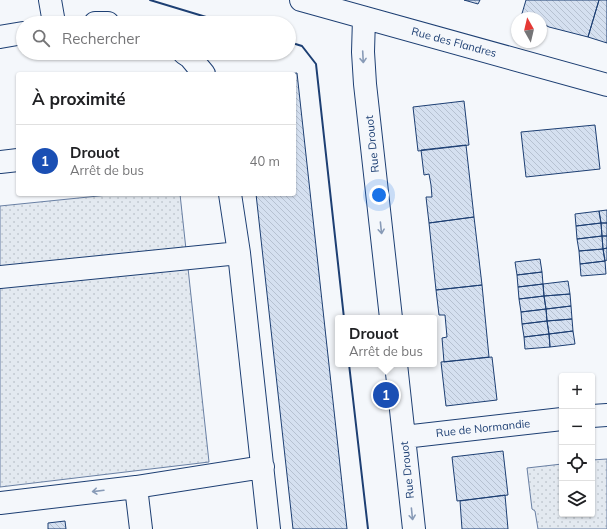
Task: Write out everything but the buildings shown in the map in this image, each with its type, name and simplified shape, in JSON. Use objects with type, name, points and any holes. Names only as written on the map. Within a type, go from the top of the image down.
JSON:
[{"type":"street","points":[[50,0],[53,16]]},
{"type":"street","name":"Rue des Flandres","points":[[301,0],[607,85]]},
{"type":"street","name":"Rue Drouot","points":[[364,18],[363,52],[391,315]]},
{"type":"street","points":[[0,37],[16,34]]},
{"type":"street","points":[[192,60],[202,72]]},
{"type":"street","points":[[0,162],[16,160]]},
{"type":"street","points":[[230,196],[239,252],[269,529]]},
{"type":"street","points":[[0,276],[239,252]]},
{"type":"street","name":"Rue Drouot","points":[[396,367],[414,529]]},
{"type":"street","points":[[595,416],[607,414]]},
{"type":"street","name":"Rue de Normandie","points":[[404,437],[559,420]]},
{"type":"street","points":[[0,503],[136,487],[263,467]]},
{"type":"street","points":[[136,487],[141,529]]},
{"type":"shaded area","points":[[98,196],[180,196],[209,462],[0,487],[0,206]]},
{"type":"shaded area","points":[[607,459],[607,529],[538,529],[535,511],[532,509],[527,468],[559,464],[559,517],[595,517],[595,460]]},
{"type":"wall","points":[[150,0],[203,16]]},
{"type":"wall","points":[[296,44],[302,46],[316,64],[344,315]]},
{"type":"wall","points":[[349,367],[368,529]]},
{"type":"place","name":"Drouot","points":[[386,395]]}]
